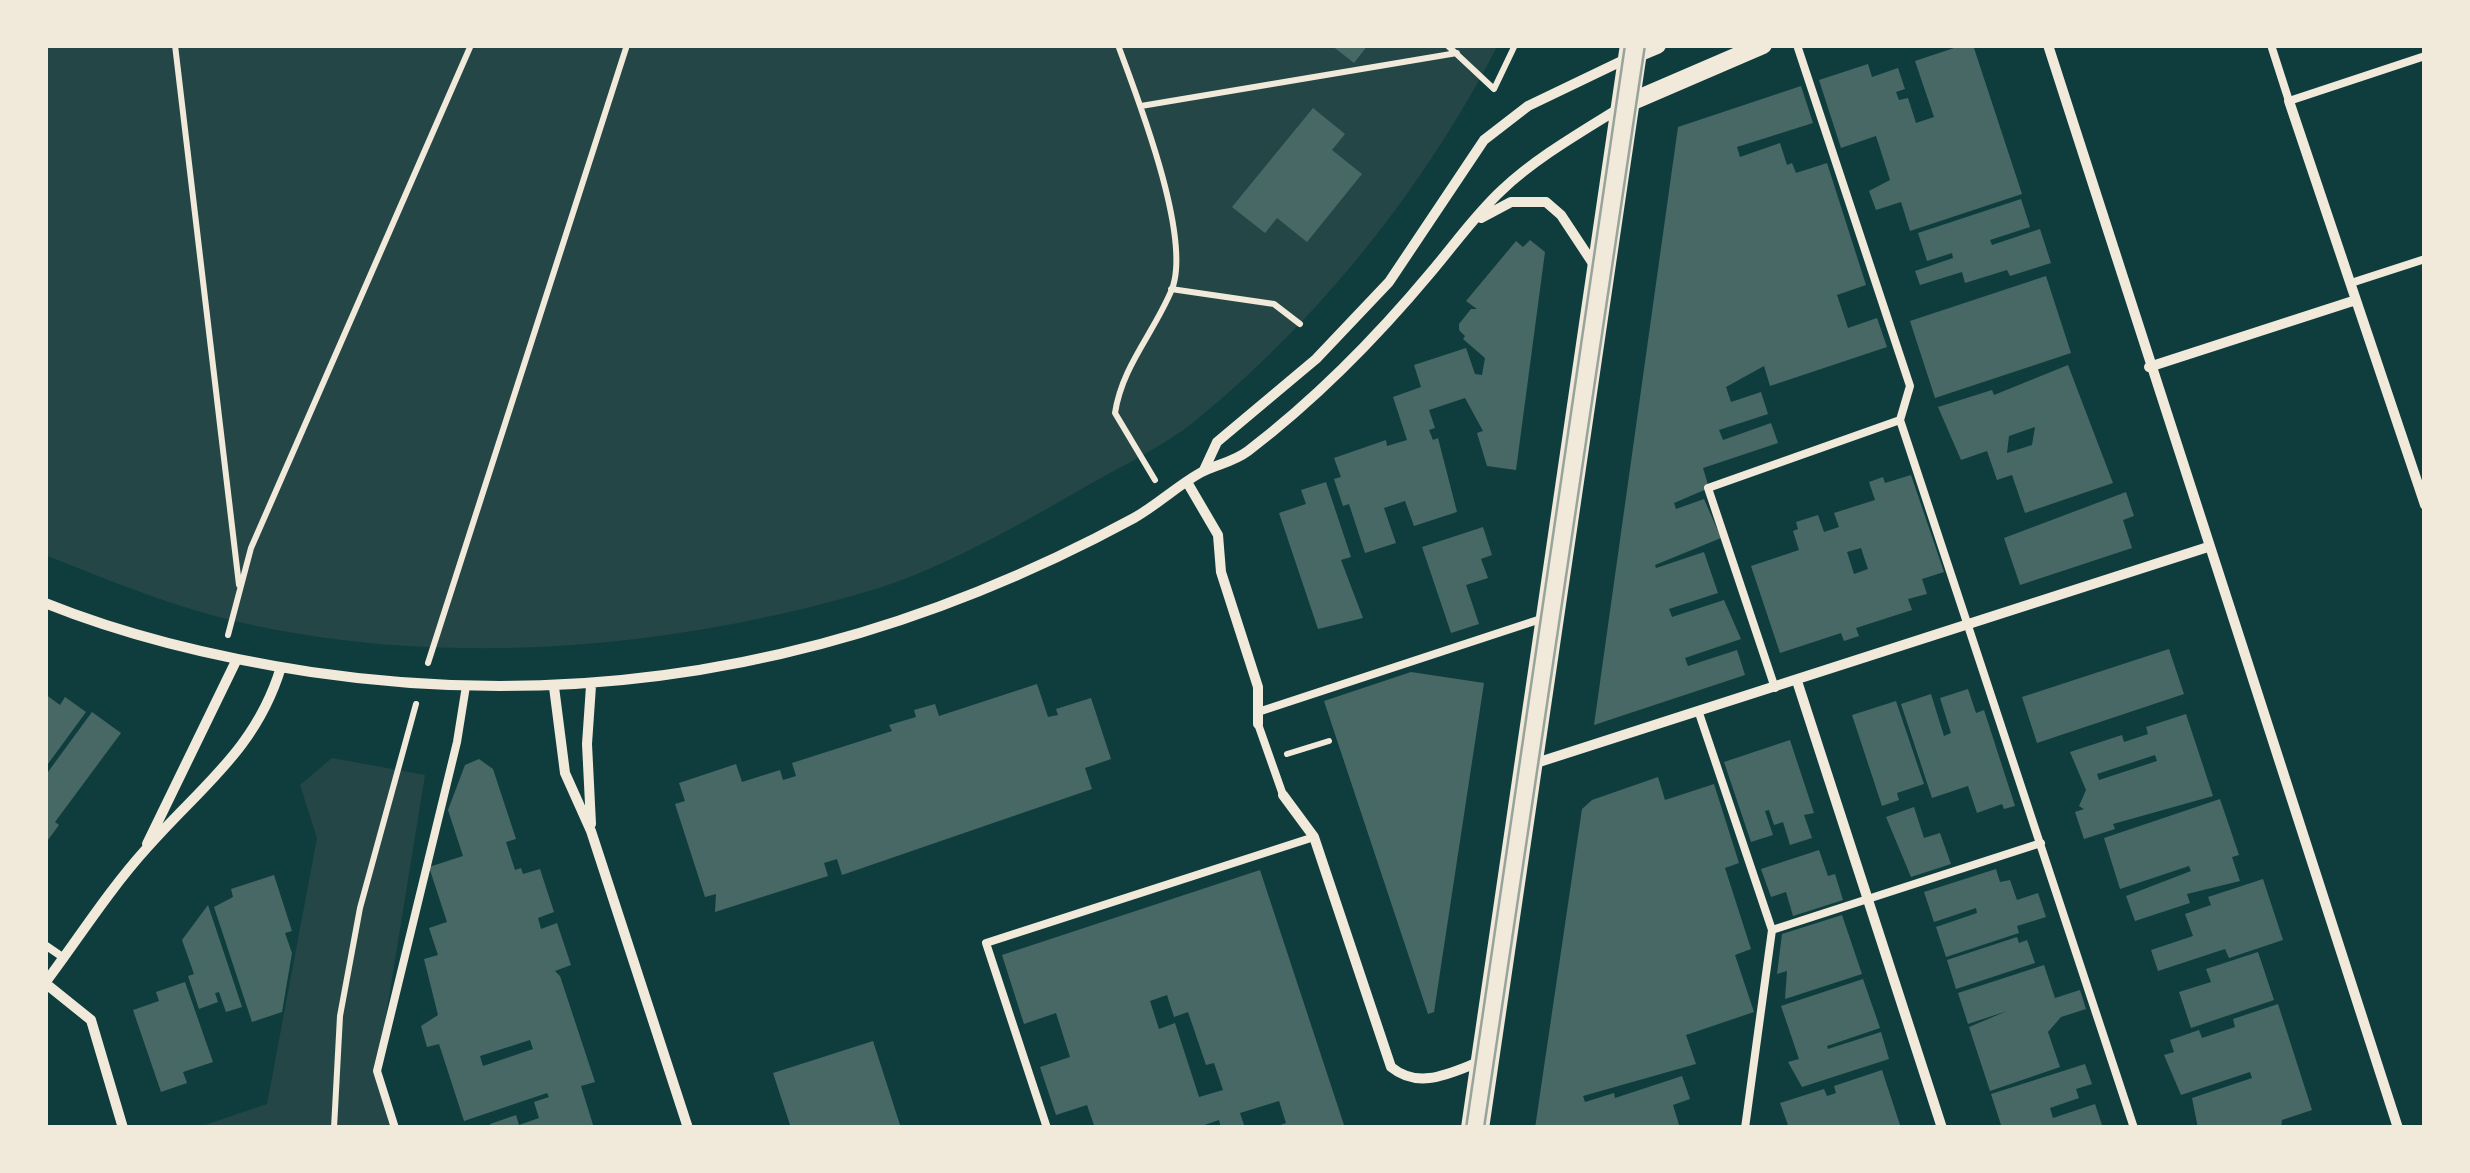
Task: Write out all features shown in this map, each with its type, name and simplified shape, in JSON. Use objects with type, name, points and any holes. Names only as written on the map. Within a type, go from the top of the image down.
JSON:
[{"type":"highway","points":[[1475,1128],[1600,272],[1626,104],[1641,49]]},
{"type":"street","points":[[45,603],[147,640],[236,661],[466,686],[591,686],[734,666],[855,635],[1020,572],[1167,498],[1204,470],[1224,466],[1247,452],[1344,367],[1463,232],[1526,170],[1626,104],[1763,45]]},
{"type":"street","points":[[2048,45],[2398,1128]]},
{"type":"street","points":[[1204,470],[1217,442],[1316,359],[1389,282],[1484,140],[1528,106],[1641,49]]},
{"type":"street","points":[[2290,101],[2425,505]]},
{"type":"street","points":[[1463,232],[1511,202],[1546,202],[1561,215],[1600,272]]},
{"type":"street","points":[[2149,367],[2356,300]]},
{"type":"street","points":[[1187,482],[1218,535],[1221,572],[1258,688],[1258,718]]},
{"type":"street","points":[[1528,766],[2208,547]]},
{"type":"street","points":[[145,850],[236,661]]},
{"type":"street","points":[[124,1128],[91,1020],[45,983],[145,850],[212,781],[262,718],[281,667]]},
{"type":"street","points":[[1797,682],[1942,1128]]},
{"type":"street","points":[[591,686],[591,831]]},
{"type":"street","points":[[554,687],[564,773],[591,831],[688,1128]]},
{"type":"street","points":[[1283,795],[1314,838],[1391,1067],[1408,1078],[1428,1079],[1485,1060]]},
{"type":"lane","points":[[1797,45],[1910,386],[1900,420],[2134,1128]]},
{"type":"lane","points":[[2271,45],[2290,101],[2425,56]]},
{"type":"lane","points":[[2351,283],[2425,259]]},
{"type":"lane","points":[[1775,688],[1708,488],[1900,420]]},
{"type":"lane","points":[[1283,795],[1258,718],[1550,616]]},
{"type":"lane","points":[[396,1128],[377,1071],[457,742],[466,686]]},
{"type":"lane","points":[[1699,713],[1772,930],[1746,1128]]},
{"type":"lane","points":[[1047,1128],[986,943],[1314,838]]},
{"type":"lane","points":[[1772,930],[2041,843]]},
{"type":"lane","points":[[45,945],[64,958]]},
{"type":"path","points":[[175,45],[239,587]]},
{"type":"path","points":[[220,657],[251,548],[471,45]]},
{"type":"path","points":[[334,1128],[340,1016],[372,852],[421,684],[627,45]]},
{"type":"path","points":[[1118,45],[1140,106],[1176,235],[1178,268],[1172,290],[1128,366],[1114,414],[1167,498]]},
{"type":"path","points":[[1447,45],[1494,90],[1515,45]]},
{"type":"path","points":[[1140,106],[1457,52]]},
{"type":"path","points":[[1172,290],[1274,304],[1300,324]]},
{"type":"path","points":[[1281,756],[1329,741]]},
{"type":"shaded area","points":[[45,45],[1498,45],[1437,149],[1366,248],[1241,382],[1156,448],[984,543],[879,588],[721,626],[639,639],[473,648],[390,645],[309,636],[230,620],[159,599],[45,555]]},
{"type":"shaded area","points":[[332,758],[425,775],[377,1071],[394,1128],[196,1128],[267,1104],[317,838],[300,785]]},
{"type":"building","points":[[1331,45],[1368,45],[1354,63]]},
{"type":"building","points":[[1973,45],[2022,194],[1910,231],[1901,202],[1876,210],[1869,191],[1890,180],[1876,136],[1841,148],[1819,80],[1868,64],[1872,77],[1898,68],[1905,89],[1896,92],[1899,100],[1908,98],[1916,123],[1934,117],[1915,61]]},
{"type":"building","points":[[1801,86],[1813,123],[1737,147],[1740,157],[1780,143],[1787,165],[1792,163],[1796,173],[1827,163],[1866,285],[1837,295],[1848,328],[1877,318],[1887,347],[1770,386],[1764,366],[1726,387],[1731,402],[1761,392],[1768,414],[1719,430],[1723,440],[1771,423],[1778,443],[1703,468],[1709,488],[1674,503],[1676,509],[1704,499],[1721,538],[1655,565],[1656,568],[1704,552],[1718,593],[1669,609],[1672,617],[1724,600],[1741,639],[1685,658],[1688,666],[1737,650],[1745,675],[1594,725],[1678,127]]},
{"type":"building","points":[[1313,108],[1345,134],[1332,150],[1362,174],[1307,242],[1277,218],[1265,233],[1232,207]]},
{"type":"building","points":[[2021,199],[2030,227],[1990,240],[1992,245],[2040,229],[2051,263],[2010,276],[2007,270],[1965,283],[1962,272],[1920,285],[1915,271],[1953,258],[1952,253],[1927,261],[1918,233]]},
{"type":"building","points":[[1530,240],[1545,252],[1516,470],[1487,466],[1477,433],[1483,431],[1465,398],[1429,410],[1435,428],[1429,430],[1433,440],[1438,438],[1457,512],[1414,526],[1405,501],[1384,508],[1396,543],[1365,553],[1349,504],[1343,506],[1334,479],[1341,477],[1334,458],[1386,440],[1387,446],[1407,440],[1393,397],[1421,387],[1414,365],[1466,348],[1475,374],[1482,375],[1485,358],[1463,339],[1465,336],[1459,330],[1471,309],[1477,309],[1466,301],[1516,241],[1523,247]]},
{"type":"building","points":[[2046,276],[2071,353],[1935,398],[1910,321]]},
{"type":"building","points":[[2068,365],[2113,483],[2025,513],[2012,475],[1997,480],[1987,451],[1961,460],[1938,407],[1992,390],[1994,395]],"holes":[[[2035,427],[2032,445],[2007,453],[2009,436]]]},
{"type":"building","points":[[1911,475],[1944,572],[1922,579],[1927,594],[1908,599],[1912,610],[1856,628],[1859,636],[1844,641],[1841,633],[1780,653],[1751,566],[1799,550],[1793,531],[1798,529],[1796,522],[1818,515],[1824,532],[1839,527],[1834,513],[1875,500],[1869,482],[1883,477],[1885,483]],"holes":[[[1861,548],[1868,569],[1854,574],[1847,552]]]},
{"type":"building","points":[[1326,482],[1351,557],[1341,560],[1363,618],[1318,629],[1279,513],[1306,504],[1301,490]]},
{"type":"building","points":[[2126,492],[2134,516],[2123,520],[2132,548],[2020,585],[2004,538]]},
{"type":"building","points":[[1483,527],[1492,555],[1481,559],[1488,578],[1466,585],[1479,624],[1451,633],[1422,547]]},
{"type":"building","points":[[2169,649],[2184,694],[2037,743],[2022,697]]},
{"type":"building","points":[[1411,672],[1484,683],[1434,1012],[1428,1014],[1324,701]]},
{"type":"building","points":[[1037,684],[1048,717],[1058,715],[1056,709],[1091,698],[1111,759],[1085,768],[1092,789],[842,875],[837,859],[824,863],[828,876],[715,912],[716,894],[705,897],[675,804],[685,801],[679,783],[736,764],[742,782],[780,770],[783,780],[796,776],[792,763],[892,731],[889,725],[916,717],[914,710],[935,704],[939,716]]},
{"type":"building","points":[[1968,689],[1976,713],[1984,710],[2015,806],[2004,809],[2002,804],[1977,813],[1968,786],[1932,798],[1901,704],[1931,694],[1944,736],[1951,733],[1940,698]]},
{"type":"building","points":[[45,694],[60,705],[65,697],[86,712],[45,768]]},
{"type":"building","points":[[1896,701],[1924,784],[1897,793],[1899,800],[1882,806],[1852,715]]},
{"type":"building","points":[[92,712],[121,733],[55,822],[59,825],[45,844],[45,776]]},
{"type":"building","points":[[2186,714],[2213,796],[2113,824],[2115,829],[2084,839],[2075,812],[2084,809],[2079,806],[2086,790],[2070,752],[2122,735],[2124,742],[2148,734],[2146,727]],"holes":[[[2155,755],[2157,761],[2099,780],[2097,774]]]},
{"type":"building","points":[[1790,740],[1814,813],[1804,815],[1812,838],[1790,845],[1783,822],[1774,825],[1769,810],[1765,811],[1773,835],[1751,842],[1724,762]]},
{"type":"building","points":[[479,759],[493,769],[516,839],[506,842],[515,870],[521,868],[523,874],[540,869],[554,912],[538,918],[541,929],[557,923],[571,965],[555,971],[560,976],[595,1082],[581,1086],[594,1128],[491,1128],[490,1124],[516,1115],[519,1125],[539,1118],[534,1102],[549,1097],[547,1093],[464,1121],[439,1044],[427,1047],[421,1026],[438,1015],[424,959],[438,955],[429,928],[447,922],[429,867],[463,856],[448,810],[465,765]],"holes":[[[530,1040],[533,1049],[483,1066],[480,1056]]]},
{"type":"building","points":[[1658,777],[1665,800],[1714,784],[1739,863],[1725,868],[1751,949],[1735,955],[1754,1012],[1686,1035],[1696,1064],[1583,1096],[1585,1102],[1614,1093],[1615,1098],[1682,1076],[1690,1099],[1673,1105],[1680,1128],[1535,1128],[1582,809],[1592,800]]},
{"type":"building","points":[[2220,799],[2239,855],[2232,857],[2240,881],[2187,894],[2190,903],[2135,921],[2126,896],[2191,871],[2189,866],[2120,889],[2104,838]]},
{"type":"building","points":[[1914,807],[1924,838],[1940,833],[1951,864],[1911,877],[1886,817]]},
{"type":"building","points":[[1819,850],[1828,876],[1835,874],[1843,900],[1793,916],[1786,892],[1771,897],[1761,869]]},
{"type":"building","points":[[1996,869],[2000,882],[2010,880],[2017,900],[2038,893],[2046,917],[2017,926],[2019,933],[1946,957],[1936,927],[1977,913],[1976,908],[1934,922],[1924,892]]},
{"type":"building","points":[[1260,870],[1345,1128],[1272,1128],[1286,1123],[1279,1101],[1240,1113],[1245,1128],[1221,1128],[1219,1120],[1196,1128],[1095,1128],[1087,1105],[1056,1115],[1040,1067],[1070,1057],[1056,1013],[1024,1024],[1002,955]],"holes":[[[1167,995],[1174,1017],[1188,1012],[1206,1065],[1214,1063],[1223,1090],[1199,1097],[1175,1023],[1159,1029],[1150,1001]]]},
{"type":"building","points":[[274,875],[292,931],[285,933],[292,953],[282,1012],[252,1022],[214,907],[233,897],[231,889]]},
{"type":"building","points":[[2263,879],[2283,940],[2229,958],[2225,949],[2158,971],[2151,950],[2193,936],[2185,914],[2211,905],[2208,897]]},
{"type":"building","points":[[208,905],[242,1007],[226,1012],[219,992],[215,993],[218,1002],[199,1009],[188,976],[194,974],[182,940]]},
{"type":"building","points":[[1842,915],[1862,974],[1785,999],[1787,971],[1777,974],[1782,934]]},
{"type":"building","points":[[2017,937],[2019,943],[2027,940],[2035,963],[1956,989],[1947,960]]},
{"type":"building","points":[[2258,952],[2274,1000],[2191,1028],[2179,992],[2211,982],[2206,969]]},
{"type":"building","points":[[2044,965],[2055,998],[2080,990],[2086,1009],[2061,1017],[2048,1032],[2060,1067],[1990,1091],[1969,1027],[2007,1011],[1968,1024],[1958,993]]},
{"type":"building","points":[[1863,979],[1880,1028],[1827,1046],[1828,1049],[1881,1032],[1889,1059],[1802,1087],[1788,1062],[1799,1059],[1781,1006]]},
{"type":"building","points":[[185,982],[213,1062],[183,1072],[187,1083],[161,1092],[133,1010],[159,1001],[156,992]]},
{"type":"building","points":[[2278,1004],[2312,1110],[2282,1120],[2281,1128],[2198,1128],[2192,1098],[2252,1078],[2250,1072],[2181,1095],[2164,1055],[2174,1052],[2170,1040],[2199,1030],[2202,1038],[2235,1027],[2233,1019]]},
{"type":"building","points":[[873,1041],[901,1128],[791,1128],[773,1073]]},
{"type":"building","points":[[2085,1064],[2092,1084],[2076,1089],[2079,1098],[2050,1108],[2053,1118],[2095,1104],[2103,1128],[2002,1128],[1991,1094]]},
{"type":"building","points":[[1882,1070],[1900,1125],[1789,1128],[1780,1103],[1824,1089],[1827,1096],[1836,1093],[1834,1086]]},
{"type":"tram line","points":[[1466,1128],[1625,45]]},
{"type":"tram line","points":[[1484,1128],[1645,45]]}]
